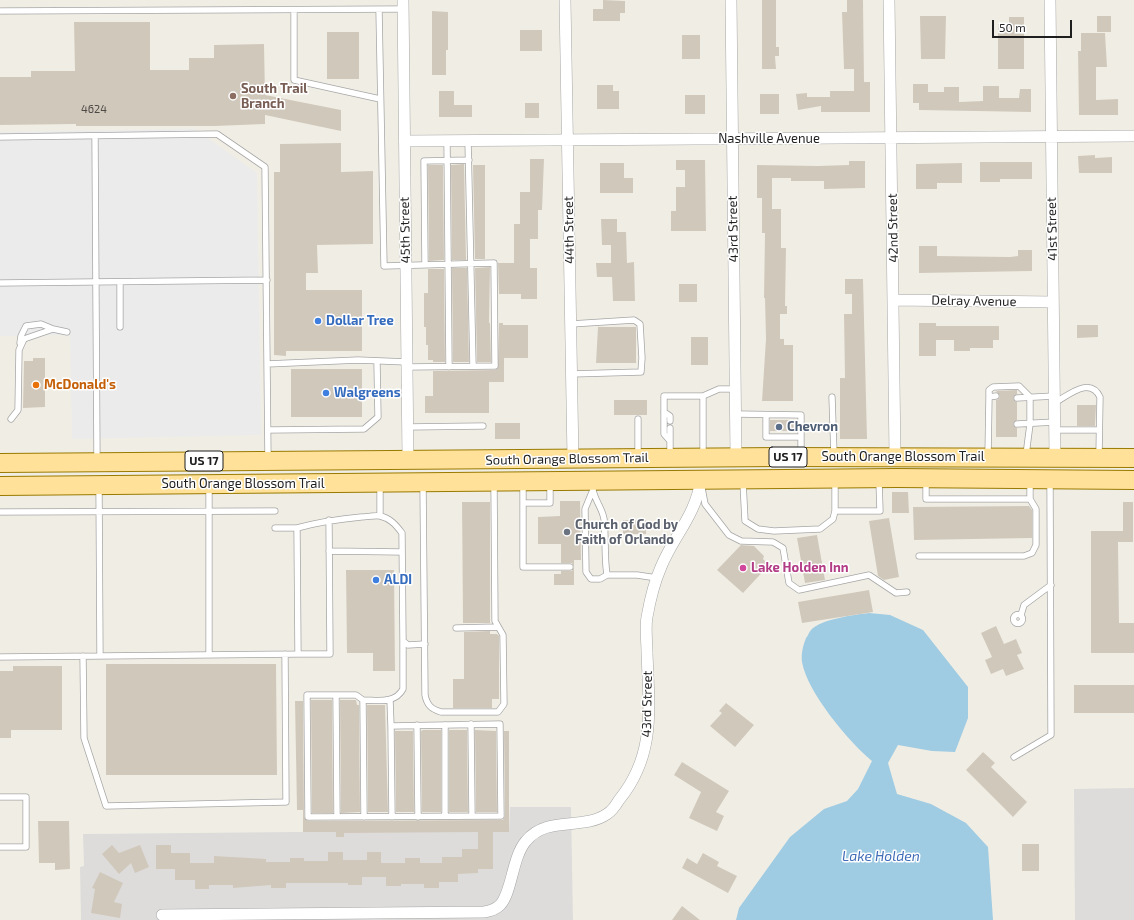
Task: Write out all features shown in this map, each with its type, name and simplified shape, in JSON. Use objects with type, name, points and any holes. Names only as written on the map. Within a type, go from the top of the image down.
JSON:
[{"type":"main road","name":"South Orange Blossom Trail","points":[[0,463],[638,458],[670,449],[702,458],[895,456],[1134,458]]},
{"type":"main road","points":[[1026,480],[1050,466],[1055,457]]},
{"type":"main road","points":[[343,483],[390,470],[408,460]]},
{"type":"main road","points":[[423,482],[430,471],[441,465],[462,460]]},
{"type":"main road","name":"South Orange Blossom Trail","points":[[0,486],[550,481],[592,487],[701,480],[926,478],[1134,480]]},
{"type":"street","name":"44th Street","points":[[565,0],[573,459]]},
{"type":"street","name":"43rd Street","points":[[730,0],[736,457]]},
{"type":"street","name":"42nd Street","points":[[889,0],[895,456]]},
{"type":"street","name":"41st Street","points":[[1050,0],[1055,457]]},
{"type":"street","name":"45th Street","points":[[403,5],[408,460]]},
{"type":"street","name":"Nashville Avenue","points":[[404,141],[1134,136]]},
{"type":"street","name":"Delray Avenue","points":[[894,300],[1053,302]]},
{"type":"street","name":"43rd Street","points":[[162,915],[484,912],[495,910],[502,904],[515,862],[526,841],[538,830],[555,825],[583,823],[607,814],[634,779],[646,748],[649,721],[646,619],[661,566],[693,511],[701,480]]},
{"type":"lane","points":[[0,11],[379,10],[403,5]]},
{"type":"lane","points":[[294,10],[294,80],[380,99]]},
{"type":"lane","points":[[267,364],[358,360],[407,365],[449,367],[495,366],[494,263],[384,266],[379,10]]},
{"type":"lane","points":[[0,137],[217,134],[265,167],[268,461]]},
{"type":"lane","points":[[96,136],[97,462]]},
{"type":"lane","points":[[447,141],[449,367]]},
{"type":"lane","points":[[468,141],[472,366]]},
{"type":"lane","points":[[426,265],[424,161],[469,160]]},
{"type":"lane","points":[[0,283],[267,280]]},
{"type":"lane","points":[[120,282],[120,327]]},
{"type":"lane","points":[[570,324],[634,320],[640,324],[642,358],[640,372],[571,374]]},
{"type":"lane","points":[[11,419],[18,410],[19,350],[21,336],[26,326],[41,324],[66,332]]},
{"type":"lane","points":[[19,350],[24,339],[54,329]]},
{"type":"lane","points":[[268,430],[364,429],[378,418],[377,362]]},
{"type":"lane","points":[[988,457],[989,390],[993,387],[1019,386],[1030,397],[1030,424],[1026,457]]},
{"type":"lane","points":[[1017,398],[1030,397],[1054,400],[1086,386],[1093,387],[1098,391],[1100,397],[1101,426],[1099,430],[1099,458]]},
{"type":"lane","points":[[670,449],[664,434],[664,396],[703,396],[719,389],[735,389]]},
{"type":"lane","points":[[702,458],[703,396]]},
{"type":"lane","points":[[989,397],[996,396]]},
{"type":"lane","points":[[832,397],[834,457]]},
{"type":"lane","points":[[664,412],[670,416],[670,421]]},
{"type":"lane","points":[[736,414],[766,415],[776,417],[800,415],[801,457]]},
{"type":"lane","points":[[766,415],[766,437],[800,437]]},
{"type":"lane","points":[[638,419],[638,458]]},
{"type":"lane","points":[[988,424],[996,424]]},
{"type":"lane","points":[[1017,424],[1099,430]]},
{"type":"lane","points":[[407,427],[483,426]]},
{"type":"lane","points":[[670,428],[670,449]]},
{"type":"lane","points":[[783,431],[786,437]]},
{"type":"lane","points":[[835,511],[880,511],[879,478]]},
{"type":"lane","points":[[926,478],[926,499],[1030,499]]},
{"type":"lane","points":[[743,480],[745,521],[758,529],[774,531],[820,530],[833,519],[835,511],[835,479]]},
{"type":"lane","points":[[701,480],[705,504],[729,535],[740,541],[773,542],[783,548],[789,584],[799,590],[868,575],[896,593],[907,592]]},
{"type":"lane","points":[[919,556],[1024,556],[1032,554],[1036,545],[1036,509],[1030,499],[1026,480]]},
{"type":"lane","points":[[1014,756],[1051,735],[1050,480]]},
{"type":"lane","points":[[523,481],[523,567],[570,567]]},
{"type":"lane","points":[[523,503],[550,503],[550,481]]},
{"type":"lane","points":[[380,482],[380,516]]},
{"type":"lane","points":[[423,482],[425,494],[425,695],[427,703],[432,709],[441,712],[498,712],[504,704],[503,635],[495,621],[494,482]]},
{"type":"lane","points":[[99,484],[100,656]]},
{"type":"lane","points":[[209,484],[209,655]]},
{"type":"lane","points":[[592,487],[585,509],[586,572],[591,579],[600,579],[608,575],[637,575],[657,578]]},
{"type":"lane","points":[[592,487],[604,517],[605,561],[608,575]]},
{"type":"lane","points":[[0,512],[275,511]]},
{"type":"lane","points":[[275,528],[297,528],[329,520],[380,516],[391,521],[402,533],[403,689],[400,696],[390,700],[363,700],[356,694],[307,696],[308,817],[501,816],[500,724],[391,726]]},
{"type":"lane","points":[[0,657],[330,654],[329,520]]},
{"type":"lane","points":[[297,528],[298,654]]},
{"type":"lane","points":[[329,552],[402,552]]},
{"type":"lane","points":[[1021,615],[1024,605],[1051,585]]},
{"type":"lane","points":[[456,628],[498,627]]},
{"type":"lane","points":[[402,641],[408,645],[425,644]]},
{"type":"lane","points":[[83,656],[84,738],[106,806],[286,802],[285,654]]},
{"type":"lane","points":[[336,695],[337,817]]},
{"type":"lane","points":[[363,700],[364,817]]},
{"type":"lane","points":[[390,700],[392,817]]},
{"type":"lane","points":[[471,724],[472,816]]},
{"type":"lane","points":[[417,725],[418,817]]},
{"type":"lane","points":[[445,725],[445,816]]},
{"type":"lane","points":[[0,797],[26,797],[27,810],[26,847],[0,847]]},
{"type":"shaded area","points":[[195,129],[257,173],[261,435],[72,439],[70,335],[0,336],[0,132]]},
{"type":"shaded area","points":[[1134,788],[1134,920],[1075,920],[1074,789]]},
{"type":"shaded area","points":[[510,807],[571,807],[573,920],[81,920],[80,867],[84,866],[83,834],[509,830]]},
{"type":"water","name":"Lake Holden","points":[[869,613],[890,615],[923,630],[968,687],[968,718],[955,752],[932,751],[898,745],[888,763],[897,794],[931,804],[966,823],[988,847],[993,920],[736,920],[739,908],[790,837],[824,809],[847,801],[858,789],[872,761],[852,742],[830,716],[812,687],[802,662],[802,650],[806,638],[810,631],[816,626],[838,618]]},
{"type":"building","points":[[603,0],[625,1],[625,13],[620,13],[620,21],[593,21],[593,9],[603,9]]},
{"type":"building","points":[[762,0],[776,0],[776,47],[779,47],[779,56],[775,56],[776,69],[762,69]]},
{"type":"building","points":[[847,0],[863,0],[864,82],[870,82],[870,112],[821,112],[821,106],[798,110],[796,94],[807,93],[807,97],[830,97],[830,91],[854,91],[854,69],[844,69],[842,12],[847,12]]},
{"type":"building","points":[[432,11],[448,12],[448,50],[446,50],[446,75],[432,75]]},
{"type":"building","points":[[920,16],[946,16],[945,59],[921,59]]},
{"type":"building","points":[[1097,16],[1111,16],[1111,32],[1097,32]]},
{"type":"building","points":[[1009,17],[1024,17],[1024,69],[998,69],[998,24],[1009,24]]},
{"type":"building","points":[[74,22],[150,22],[150,70],[189,70],[189,58],[214,58],[214,45],[264,44],[265,95],[341,110],[341,131],[265,115],[265,124],[215,126],[76,126],[76,124],[0,125],[0,77],[31,77],[31,71],[75,71]]},
{"type":"building","points":[[520,30],[542,30],[542,51],[520,51]]},
{"type":"building","points":[[327,32],[359,32],[359,79],[327,79]]},
{"type":"building","points":[[1081,33],[1105,33],[1107,67],[1096,67],[1096,100],[1118,99],[1118,115],[1079,115],[1078,51],[1081,51]]},
{"type":"building","points":[[682,35],[700,35],[700,59],[682,59]]},
{"type":"building","points":[[913,84],[928,84],[928,92],[944,92],[944,87],[959,87],[959,102],[983,101],[983,86],[999,86],[999,98],[1019,98],[1020,89],[1031,89],[1031,112],[919,110],[919,103],[913,103]]},
{"type":"building","points":[[597,85],[613,85],[613,91],[619,91],[619,109],[597,109]]},
{"type":"building","points":[[439,91],[454,91],[454,105],[472,105],[472,117],[439,117]]},
{"type":"building","points":[[760,94],[779,94],[779,114],[760,114]]},
{"type":"building","points":[[685,95],[705,95],[705,114],[685,114]]},
{"type":"building","points":[[525,103],[539,103],[539,118],[525,118]]},
{"type":"building","points":[[341,143],[341,172],[373,171],[373,244],[317,245],[318,273],[306,273],[306,290],[362,290],[362,351],[286,351],[286,356],[274,355],[274,172],[280,172],[280,144]]},
{"type":"building","points":[[1095,155],[1095,158],[1112,157],[1112,173],[1079,173],[1078,156]]},
{"type":"building","points":[[530,159],[544,159],[542,210],[538,210],[538,239],[530,239],[530,268],[537,268],[537,299],[521,299],[521,294],[499,294],[498,263],[514,263],[514,224],[520,224],[520,192],[530,192]]},
{"type":"building","points":[[676,160],[705,160],[706,231],[671,231],[671,211],[676,211],[676,187],[685,187],[685,170],[676,170]]},
{"type":"building","points":[[849,161],[865,161],[865,188],[824,189],[824,181],[791,181],[791,178],[772,178],[772,209],[781,209],[781,248],[786,248],[785,306],[787,306],[787,314],[780,314],[780,339],[784,339],[784,345],[793,345],[793,401],[762,401],[766,339],[764,298],[765,233],[762,233],[762,198],[757,198],[757,165],[849,165]]},
{"type":"building","points":[[980,162],[1032,162],[1032,179],[1000,179],[1000,182],[980,182]]},
{"type":"building","points":[[600,163],[624,163],[624,178],[633,178],[633,193],[600,193]]},
{"type":"building","points":[[962,163],[962,183],[937,183],[937,189],[916,189],[916,164]]},
{"type":"building","points":[[464,164],[466,260],[452,260],[451,165]]},
{"type":"building","points":[[428,165],[443,165],[444,260],[429,261]]},
{"type":"building","points":[[473,165],[485,165],[485,259],[475,259]]},
{"type":"building","points":[[601,219],[617,219],[617,232],[626,232],[627,263],[634,262],[635,301],[613,301],[612,277],[597,277],[596,263],[611,263],[611,245],[602,245]]},
{"type":"building","points":[[919,246],[937,246],[937,256],[1010,257],[1018,256],[1018,250],[1032,250],[1032,271],[919,273]]},
{"type":"building","points":[[490,267],[489,323],[491,362],[477,362],[475,268]]},
{"type":"building","points":[[452,268],[467,268],[469,362],[453,362]]},
{"type":"building","points":[[428,269],[444,269],[445,362],[433,362],[433,360],[428,360],[426,327],[424,327],[424,293],[428,293]]},
{"type":"building","points":[[845,279],[863,279],[867,439],[840,439],[840,378],[845,378],[844,314],[852,314],[852,294],[845,294]]},
{"type":"building","points":[[679,284],[697,284],[697,302],[679,302]]},
{"type":"building","points":[[499,323],[503,323],[503,325],[528,325],[528,358],[504,358],[504,382],[489,382],[489,413],[425,413],[425,396],[433,396],[433,371],[495,370],[498,368]]},
{"type":"building","points":[[919,323],[936,323],[936,326],[999,326],[999,340],[993,340],[993,348],[970,348],[970,351],[954,351],[954,340],[936,340],[936,356],[919,356]]},
{"type":"building","points":[[1077,325],[1098,325],[1098,337],[1077,338]]},
{"type":"building","points":[[598,327],[636,327],[636,363],[596,363]]},
{"type":"building","points":[[691,337],[708,337],[708,365],[691,365]]},
{"type":"building","points":[[33,358],[45,358],[45,407],[23,408],[24,361],[33,361]]},
{"type":"building","name":"Walgreens","points":[[291,369],[362,369],[362,417],[291,417]]},
{"type":"building","points":[[1017,390],[1017,394],[1013,398],[1017,402],[1017,420],[1013,424],[1017,428],[1017,437],[996,437],[996,400],[999,399],[1000,396],[996,391]]},
{"type":"building","points":[[614,400],[647,400],[647,415],[614,415]]},
{"type":"building","points":[[1077,405],[1096,405],[1095,426],[1077,426]]},
{"type":"building","points":[[770,420],[793,420],[794,431],[770,431]]},
{"type":"building","points":[[495,423],[520,423],[520,439],[495,439]]},
{"type":"building","points":[[892,492],[908,492],[909,513],[892,513]]},
{"type":"building","points":[[560,501],[580,501],[581,560],[574,560],[574,567],[572,563],[561,563],[561,544],[538,544],[538,517],[560,516]]},
{"type":"building","points":[[462,502],[490,502],[490,623],[463,623]]},
{"type":"building","points":[[1123,502],[1133,502],[1133,542],[1118,542],[1119,623],[1134,623],[1134,653],[1091,653],[1091,531],[1123,531]]},
{"type":"building","points":[[1029,506],[1032,510],[1032,538],[914,540],[913,507]]},
{"type":"building","points":[[889,518],[899,577],[884,580],[878,576],[869,521]]},
{"type":"building","points":[[623,520],[646,520],[646,534],[623,534]]},
{"type":"building","points":[[817,535],[825,580],[805,583],[797,538]]},
{"type":"building","name":"Lake Holden Inn","points":[[741,545],[754,546],[764,556],[763,559],[769,565],[743,593],[717,570]]},
{"type":"building","points":[[574,567],[574,585],[554,585],[554,574],[561,574],[561,571],[572,571]]},
{"type":"building","points":[[346,570],[394,570],[395,671],[373,671],[373,653],[347,653]]},
{"type":"building","points":[[869,590],[873,612],[802,623],[798,602]]},
{"type":"building","points":[[996,626],[1004,644],[1016,639],[1022,653],[1017,655],[1024,669],[1006,676],[1003,669],[991,674],[985,660],[992,657],[981,633]]},
{"type":"building","points":[[490,631],[490,634],[497,634],[499,636],[499,699],[492,699],[492,708],[453,708],[453,679],[464,679],[464,632]]},
{"type":"building","points":[[106,664],[276,664],[277,775],[106,775]]},
{"type":"building","points":[[13,666],[62,666],[62,730],[11,730],[11,738],[0,738],[0,671],[13,671]]},
{"type":"building","points":[[1074,685],[1134,685],[1134,713],[1074,713]]},
{"type":"building","points":[[311,700],[332,700],[333,813],[312,813]]},
{"type":"building","points":[[340,700],[356,700],[357,705],[359,705],[360,812],[341,813]]},
{"type":"building","points":[[295,701],[303,701],[304,817],[308,821],[503,820],[505,816],[504,731],[509,731],[509,832],[493,832],[493,869],[478,869],[478,873],[458,874],[458,882],[439,882],[439,888],[424,888],[424,884],[401,884],[401,886],[386,886],[386,877],[362,877],[362,885],[348,885],[348,883],[286,883],[286,888],[271,888],[271,885],[233,888],[233,885],[209,885],[209,889],[195,889],[195,880],[175,880],[175,869],[156,869],[156,845],[171,845],[171,853],[190,853],[190,863],[214,863],[214,856],[266,859],[266,862],[290,862],[290,858],[304,858],[304,861],[328,861],[328,852],[343,852],[343,860],[367,860],[367,852],[381,852],[381,863],[405,863],[405,858],[420,858],[420,863],[442,863],[442,857],[462,857],[462,849],[478,849],[478,832],[344,833],[344,837],[336,837],[336,832],[303,832],[303,810],[297,810]]},
{"type":"building","points":[[726,703],[754,725],[735,747],[710,726],[722,713],[719,711]]},
{"type":"building","points":[[367,705],[385,705],[388,812],[368,812]]},
{"type":"building","points":[[441,730],[441,812],[422,812],[421,731]]},
{"type":"building","points":[[449,730],[467,730],[468,812],[449,812]]},
{"type":"building","points":[[475,730],[496,731],[497,812],[476,812]]},
{"type":"building","points":[[395,731],[413,731],[414,812],[396,812]]},
{"type":"building","points":[[983,752],[995,763],[991,767],[1027,802],[1013,817],[966,770]]},
{"type":"building","points":[[682,762],[729,791],[716,812],[724,816],[717,831],[689,818],[701,792],[674,775]]},
{"type":"building","points":[[38,821],[69,821],[70,869],[55,870],[55,863],[39,863]]},
{"type":"building","points":[[1022,844],[1039,844],[1039,871],[1022,871]]},
{"type":"building","points":[[112,845],[119,853],[140,845],[149,867],[135,873],[131,863],[119,874],[102,854]]},
{"type":"building","points":[[703,853],[719,862],[717,866],[737,876],[728,893],[682,868],[687,858],[697,864]]},
{"type":"building","points":[[100,872],[123,883],[114,902],[122,904],[120,918],[91,913],[95,889],[92,888]]},
{"type":"building","points":[[682,906],[700,920],[672,920]]},
{"type":"place","name":"South Trail Branch","points":[[233,96]]},
{"type":"place","name":"Dollar Tree","points":[[318,321]]},
{"type":"place","name":"McDonald's","points":[[36,385]]},
{"type":"place","name":"Walgreens","points":[[326,393]]},
{"type":"place","name":"Chevron","points":[[779,427]]},
{"type":"place","name":"Church of God by Faith of Orlando","points":[[567,532]]},
{"type":"place","name":"Lake Holden Inn","points":[[743,568]]},
{"type":"place","name":"ALDI","points":[[376,580]]}]
